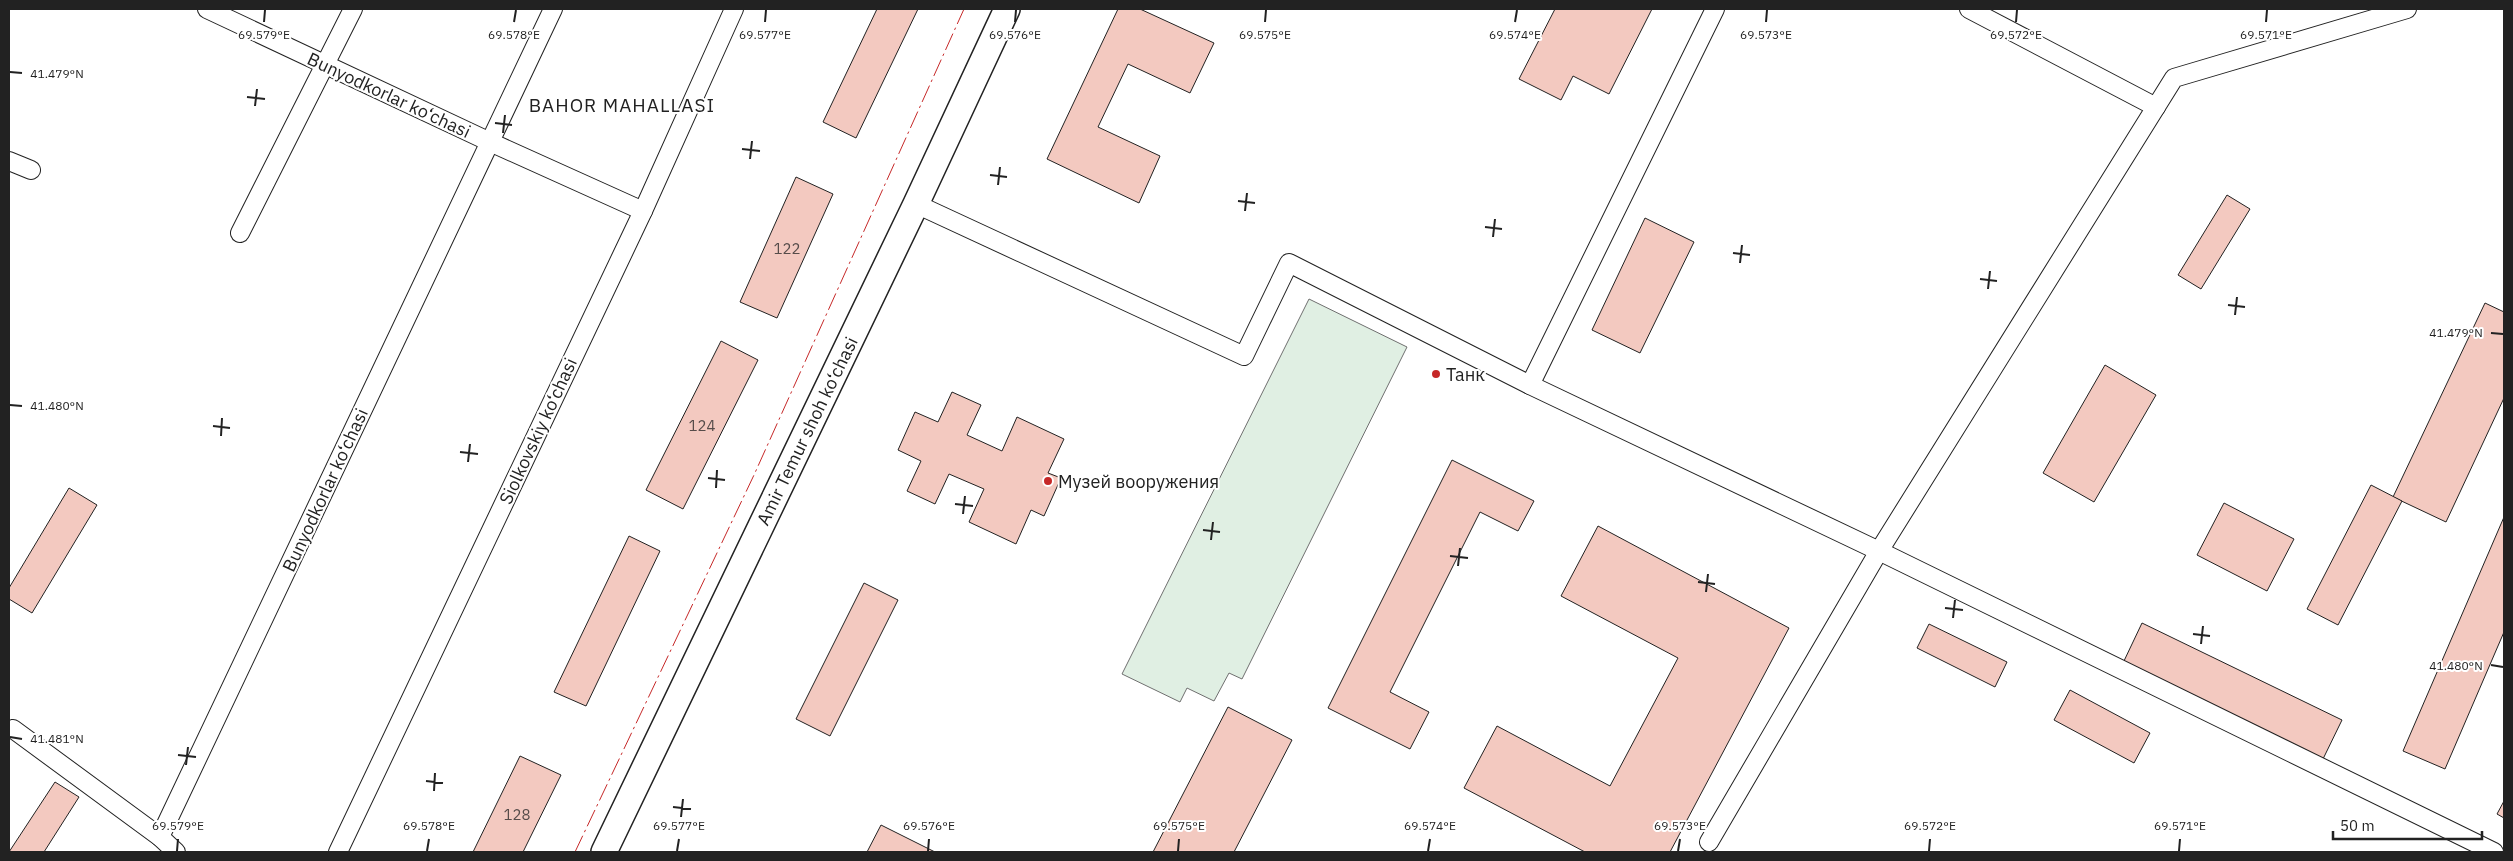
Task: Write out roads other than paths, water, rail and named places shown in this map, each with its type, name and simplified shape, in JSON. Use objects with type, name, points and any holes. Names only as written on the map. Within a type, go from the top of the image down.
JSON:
[{"type":"main road","name":"Amir Temur shoh ko‘chasi","points":[[604,852],[916,204],[1007,9]]},
{"type":"street","name":"Bunyodkorlar ko‘chasi","points":[[207,9],[490,142],[643,211]]},
{"type":"street","points":[[240,233],[353,9]]},
{"type":"street","name":"Bunyodkorlar ko‘chasi","points":[[160,837],[554,9]]},
{"type":"street","name":"Siolkovskiy ko‘chasi","points":[[338,852],[643,211],[734,9]]},
{"type":"street","points":[[1530,385],[1715,9]]},
{"type":"street","points":[[1969,9],[2156,108]]},
{"type":"street","points":[[1709,842],[1879,551],[2174,78],[2408,9]]},
{"type":"street","points":[[9,161],[31,170]]},
{"type":"street","points":[[916,204],[1244,356],[1289,263],[1530,385],[1879,551],[2494,852]]},
{"type":"street","points":[[13,729],[160,837],[176,852]]},
{"type":"place","name":"Танк","points":[[1436,374]]},
{"type":"place","name":"Музей вооружения","points":[[1048,481]]},
{"type":"district","name":"BAHOR MAHALLASI","points":[[622,105]]}]
